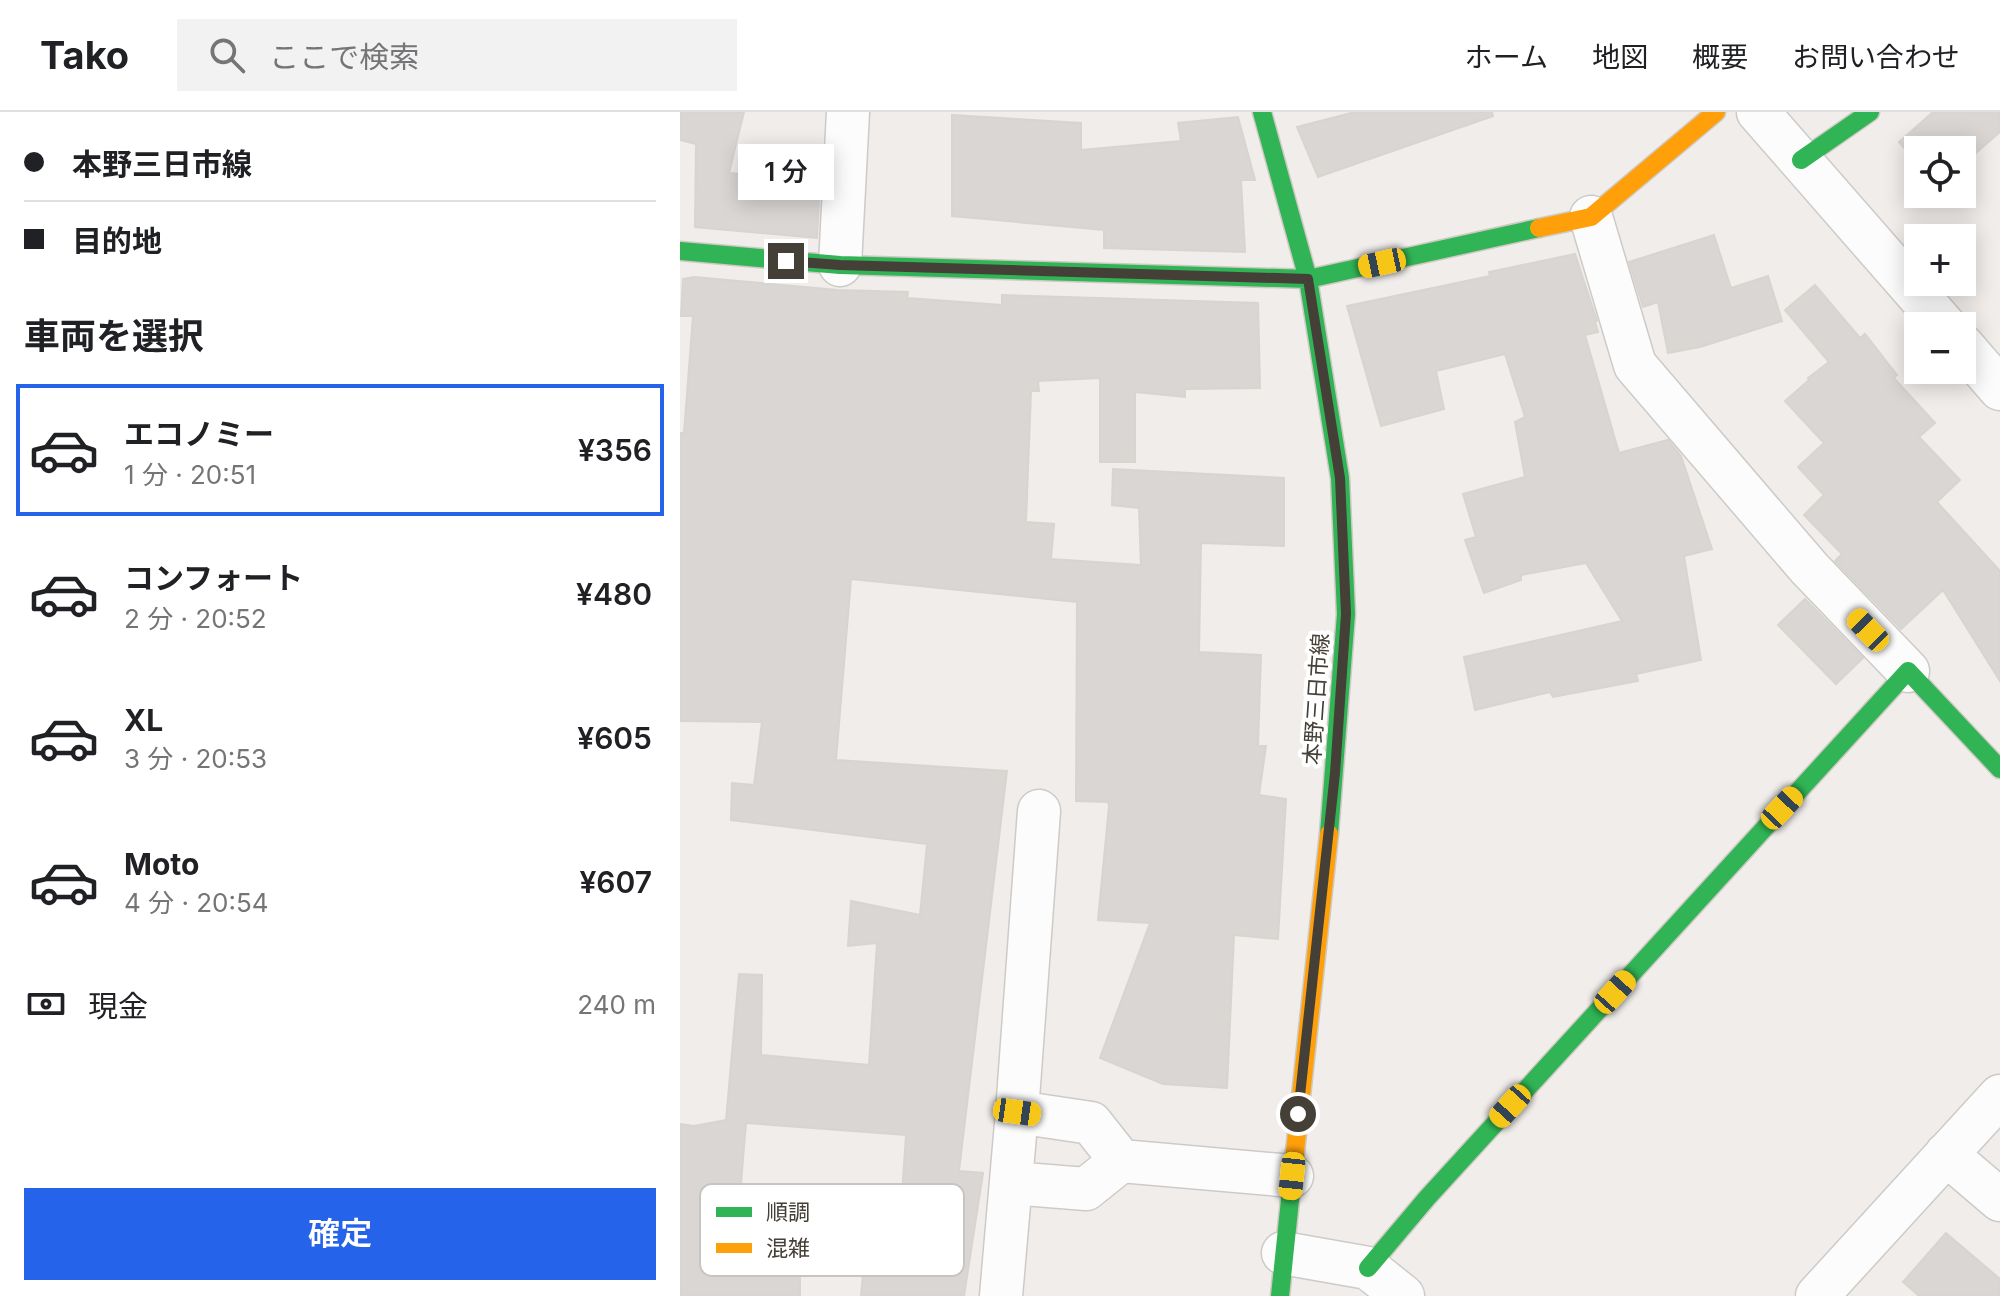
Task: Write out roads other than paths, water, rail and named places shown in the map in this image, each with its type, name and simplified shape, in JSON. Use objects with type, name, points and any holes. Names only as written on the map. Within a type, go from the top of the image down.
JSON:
[{"type":"street","points":[[840,265],[848,112]]},
{"type":"street","name":"本野三日市線","points":[[1262,112],[1308,279],[1340,478],[1346,614],[1335,773],[1280,1296]]},
{"type":"street","points":[[680,251],[840,265],[1308,279],[1591,217],[1716,112]]},
{"type":"street","points":[[1758,112],[1933,312]]},
{"type":"street","points":[[1801,160],[1870,112]]},
{"type":"street","points":[[1591,217],[1635,365],[1809,568],[2000,769]]},
{"type":"street","points":[[1976,361],[2000,389]]},
{"type":"street","points":[[1368,1268],[1437,1186],[1908,671]]},
{"type":"street","points":[[1001,1296],[1039,811]]},
{"type":"street","points":[[1817,1296],[2000,1096]]},
{"type":"street","points":[[1017,1112],[1091,1123],[1121,1161]]},
{"type":"street","points":[[1946,1154],[2000,1200]]},
{"type":"street","points":[[1011,1183],[1086,1189],[1121,1161],[1292,1176]]},
{"type":"street","points":[[1283,1253],[1368,1268],[1403,1296]]}]
